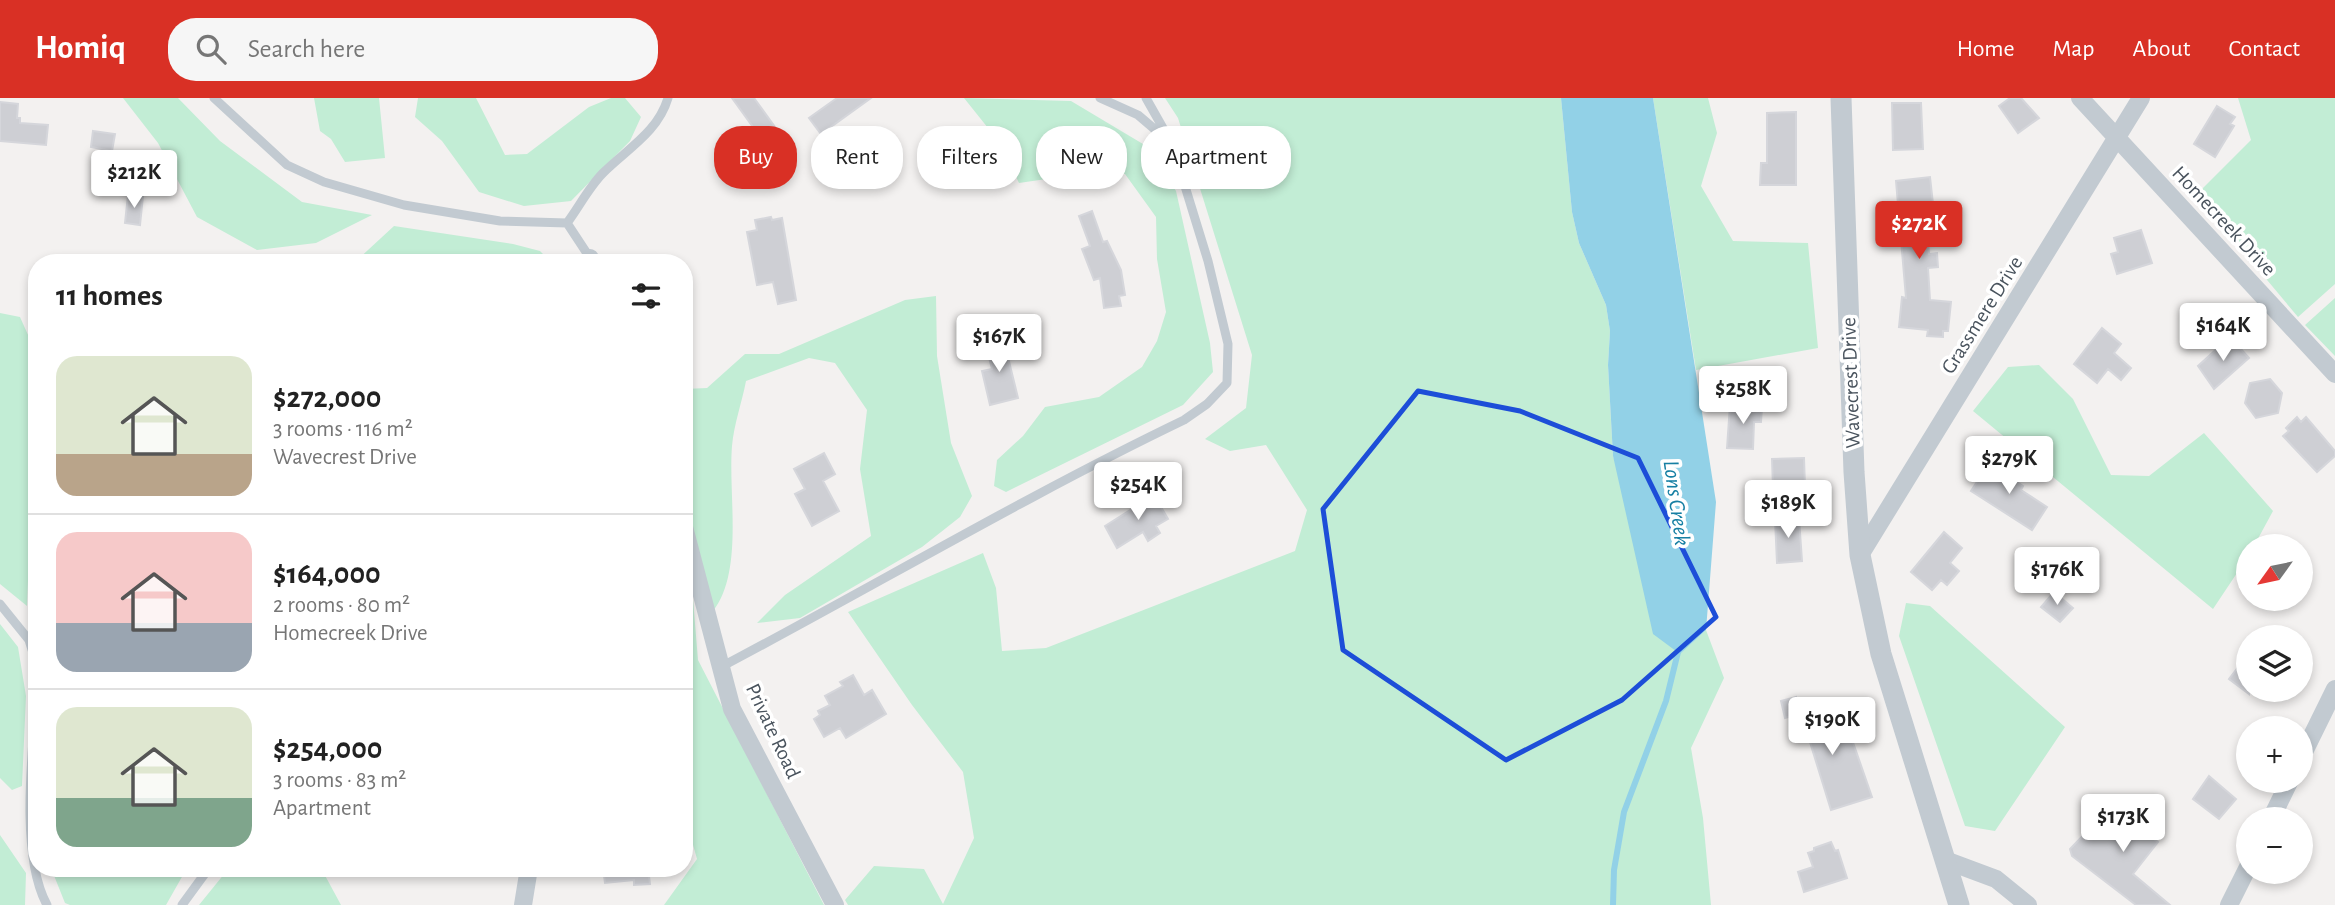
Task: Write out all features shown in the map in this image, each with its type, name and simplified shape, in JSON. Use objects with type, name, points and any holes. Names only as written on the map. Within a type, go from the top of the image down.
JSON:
[{"type":"street","name":"Wavecrest Drive","points":[[1841,98],[1854,472],[1860,555],[1881,654],[1959,905]]},
{"type":"street","name":"Homecreek Drive","points":[[2080,98],[2335,374]]},
{"type":"street","name":"Grassmere Drive","points":[[1860,555],[2141,98]]},
{"type":"street","name":"Private Road","points":[[693,561],[732,709],[835,905]]},
{"type":"street","points":[[2313,734],[2335,689]]},
{"type":"street","points":[[1945,860],[1996,880],[2028,905]]},
{"type":"street","points":[[523,905],[528,877]]},
{"type":"street","points":[[2230,905],[2240,884]]},
{"type":"lane","points":[[214,98],[287,165],[324,182],[404,205],[500,220],[567,223]]},
{"type":"lane","points":[[567,223],[601,175],[651,130],[663,113],[668,98]]},
{"type":"lane","points":[[1100,98],[1138,115],[1151,126]]},
{"type":"lane","points":[[1146,98],[1162,126]]},
{"type":"lane","points":[[721,667],[814,618],[966,531],[1184,420],[1207,404],[1227,383],[1228,344],[1209,261],[1186,189]]},
{"type":"lane","points":[[567,223],[587,254]]},
{"type":"lane","points":[[0,604],[28,639]]},
{"type":"lane","points":[[39,877],[47,905]]},
{"type":"lane","points":[[182,905],[202,877]]},
{"type":"highlighted area","points":[[1418,391],[1520,411],[1638,458],[1716,617],[1622,700],[1506,760],[1343,650],[1323,509]]},
{"type":"green space","points":[[123,98],[178,98],[220,141],[302,202],[372,215],[316,243],[257,250],[197,217],[158,143]]},
{"type":"green space","points":[[314,98],[379,98],[385,158],[345,162],[331,139],[320,131]]},
{"type":"green space","points":[[418,98],[476,98],[505,155],[527,154],[589,107],[611,98],[625,98],[641,117],[630,141],[571,201],[524,206],[479,192],[442,141],[415,117]]},
{"type":"green space","points":[[964,98],[1071,101],[1113,126],[1036,126],[1036,181],[1022,183],[1022,126],[986,126]]},
{"type":"green space","points":[[1165,98],[1561,98],[1572,212],[1579,243],[1606,305],[1610,331],[1608,365],[1613,456],[1680,654],[1706,630],[1724,678],[1691,748],[1703,818],[1711,905],[848,905],[845,900],[874,866],[924,869],[943,904],[974,838],[963,772],[912,705],[848,612],[983,553],[996,588],[1002,651],[1046,648],[1295,551],[1307,510],[1266,445],[1230,451],[1205,439],[1246,408],[1252,355],[1200,189],[1291,189],[1291,126],[1180,126]]},
{"type":"green space","points":[[1653,98],[1708,98],[1717,133],[1701,186],[1733,241],[1808,243],[1818,348],[1696,370]]},
{"type":"green space","points":[[2238,98],[2335,98],[2335,284],[2298,317],[2196,195],[2251,140]]},
{"type":"green space","points":[[1127,134],[1141,143],[1141,189],[1176,191],[1210,343],[1213,372],[1183,405],[1006,492],[994,486],[997,460],[1023,436],[1045,407],[1099,397],[1142,367],[1157,341],[1166,312],[1157,259],[1156,217],[1127,177]]},
{"type":"green space","points":[[394,226],[513,244],[543,254],[364,254]]},
{"type":"green space","points":[[936,296],[937,356],[951,443],[972,496],[960,517],[922,547],[800,618],[757,623],[785,595],[871,536],[860,469],[867,410],[835,363],[809,358],[746,381],[732,446],[732,554],[723,594],[713,611],[693,528],[693,389],[707,388],[745,354],[779,354],[905,300]]},
{"type":"green space","points":[[2335,298],[2335,356],[2305,325]]},
{"type":"green space","points":[[0,313],[20,317],[28,335],[27,606],[0,584]]},
{"type":"green space","points":[[2039,365],[2073,399],[2111,475],[2149,476],[2204,433],[2273,511],[2261,534],[2236,534],[2236,574],[2213,609],[1973,411],[2008,367]]},
{"type":"green space","points":[[693,599],[698,660],[824,905],[664,905],[684,877],[693,877],[693,865],[697,859],[693,845]]},
{"type":"green space","points":[[1906,603],[1930,606],[2065,727],[1995,831],[1965,826],[1899,636]]},
{"type":"green space","points":[[0,624],[18,647],[26,696],[22,786],[12,790],[0,778]]},
{"type":"green space","points":[[0,835],[26,873],[25,905],[0,905]]},
{"type":"green space","points":[[55,877],[182,877],[166,905],[65,903]]},
{"type":"green space","points":[[222,877],[326,877],[341,905],[199,905]]},
{"type":"water","points":[[1561,98],[1653,98],[1716,502],[1706,630],[1680,654],[1653,634],[1613,456],[1608,365],[1610,331],[1606,305],[1579,243],[1572,212]]},
{"type":"building","points":[[732,98],[754,98],[774,126],[752,126]]},
{"type":"building","points":[[837,98],[871,98],[832,126],[815,126],[809,118]]},
{"type":"building","points":[[2010,98],[2021,98],[2039,118],[2018,133],[1999,106]]},
{"type":"building","points":[[0,102],[18,104],[17,118],[20,118],[20,123],[48,125],[46,145],[0,141]]},
{"type":"building","points":[[1892,103],[1921,103],[1923,149],[1893,150]]},
{"type":"building","points":[[2217,106],[2235,117],[2230,124],[2234,126],[2215,157],[2194,144]]},
{"type":"building","points":[[1796,112],[1796,185],[1760,185],[1761,163],[1767,163],[1767,113]]},
{"type":"building","points":[[93,131],[115,134],[112,151],[91,147]]},
{"type":"building","points":[[1930,177],[1933,204],[1925,205],[1929,254],[1937,253],[1938,267],[1928,268],[1930,300],[1951,302],[1948,331],[1943,331],[1943,337],[1927,336],[1928,330],[1899,327],[1902,297],[1906,298],[1896,181]]},
{"type":"building","points":[[128,195],[143,196],[140,225],[125,223]]},
{"type":"building","points":[[1092,211],[1103,242],[1107,241],[1121,270],[1125,295],[1119,296],[1121,306],[1104,308],[1100,278],[1094,280],[1082,249],[1090,246],[1079,216]]},
{"type":"building","points":[[771,217],[772,220],[782,218],[796,300],[778,304],[773,282],[757,285],[747,232],[757,230],[755,220]]},
{"type":"building","points":[[2141,230],[2152,263],[2117,274],[2111,254],[2118,252],[2114,238]]},
{"type":"building","points":[[2102,328],[2121,344],[2114,353],[2131,368],[2121,380],[2108,369],[2097,383],[2074,364]]},
{"type":"building","points":[[1003,337],[1018,398],[990,405],[982,371],[992,369],[985,342]]},
{"type":"building","points":[[2230,337],[2249,358],[2214,389],[2198,366]]},
{"type":"building","points":[[2270,379],[2282,393],[2278,413],[2256,418],[2245,403],[2250,383]]},
{"type":"building","points":[[1730,405],[1762,407],[1761,422],[1754,422],[1753,449],[1727,448]]},
{"type":"building","points":[[2297,417],[2301,422],[2306,417],[2335,451],[2335,456],[2317,472],[2283,436],[2289,431],[2286,428]]},
{"type":"building","points":[[824,453],[835,474],[823,481],[839,511],[812,526],[795,494],[805,489],[794,469]]},
{"type":"building","points":[[1804,458],[1805,487],[1773,488],[1772,459]]},
{"type":"building","points":[[1995,462],[2014,473],[2011,478],[2023,486],[2021,490],[2047,507],[2032,530],[1971,491],[1984,471],[1988,473]]},
{"type":"building","points":[[1154,495],[1168,519],[1156,526],[1160,533],[1148,541],[1143,532],[1117,548],[1105,526]]},
{"type":"building","points":[[1799,518],[1802,561],[1777,563],[1775,519]]},
{"type":"building","points":[[1944,532],[1962,548],[1950,563],[1959,571],[1947,585],[1941,580],[1932,590],[1911,572]]},
{"type":"building","points":[[2054,592],[2073,608],[2060,622],[2041,607]]},
{"type":"building","points":[[2236,670],[2236,684],[2229,679]]},
{"type":"building","points":[[853,675],[864,695],[872,690],[886,714],[846,738],[840,728],[824,737],[814,719],[820,715],[818,711],[830,705],[825,696],[843,686],[840,682]]},
{"type":"building","points":[[1796,697],[1798,709],[1817,704],[1825,738],[1849,731],[1872,797],[1831,810],[1805,726],[1795,728],[1792,716],[1785,718],[1781,701]]},
{"type":"building","points":[[2209,776],[2236,799],[2219,819],[2193,799]]},
{"type":"building","points":[[2147,797],[2164,812],[2146,833],[2158,842],[2133,874],[2170,905],[2136,905],[2072,856],[2070,849],[2092,826],[2101,833],[2106,827],[2116,835]]},
{"type":"building","points":[[1831,842],[1835,851],[1838,850],[1847,878],[1804,892],[1798,872],[1813,867],[1808,853]]},
{"type":"building","points":[[604,877],[649,877],[650,884],[634,885],[634,880],[605,883]]},
{"type":"waterway","name":"Lons Creek","points":[[1613,905],[1614,870],[1624,812],[1666,701],[1679,648]]}]
